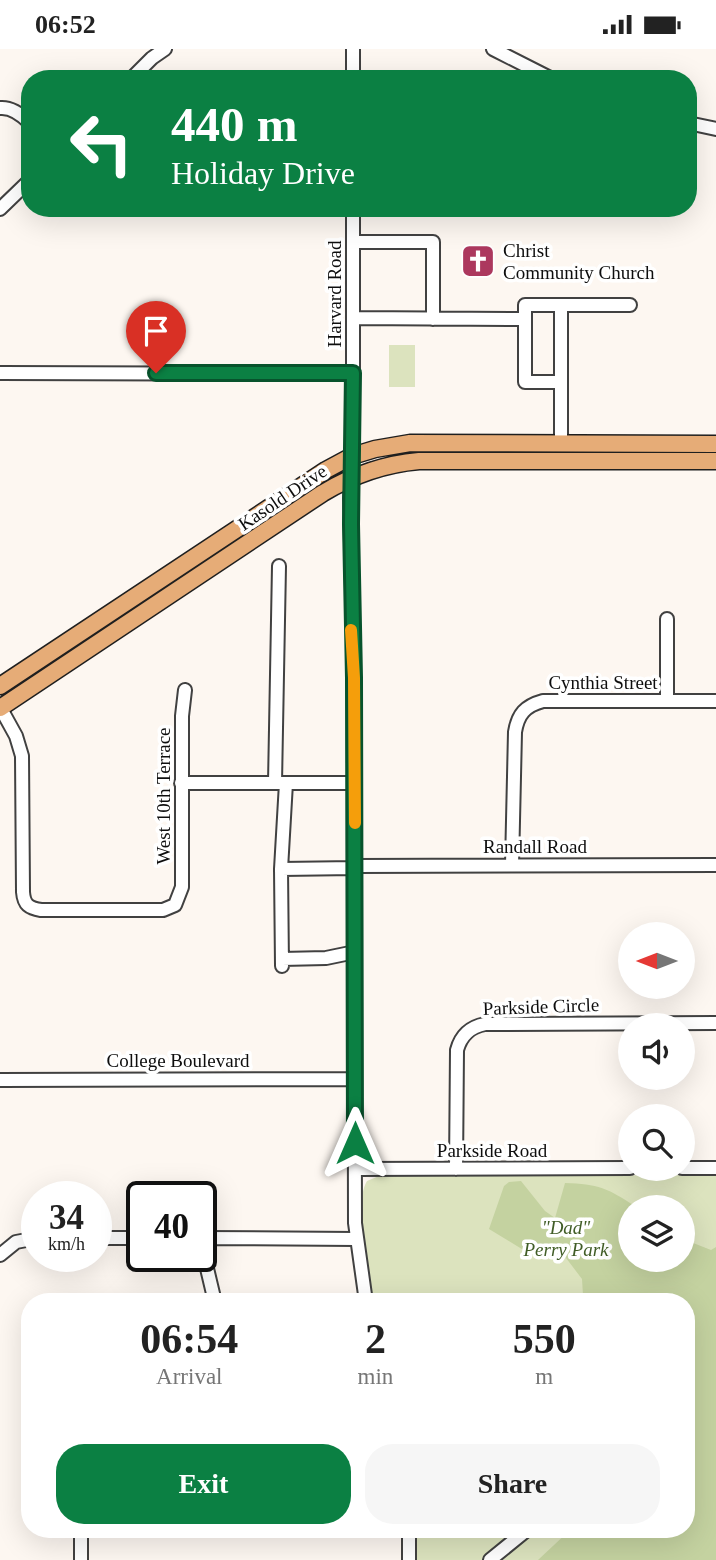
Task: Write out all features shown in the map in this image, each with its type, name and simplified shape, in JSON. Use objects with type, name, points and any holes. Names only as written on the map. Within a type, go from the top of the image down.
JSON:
[{"type":"main road","name":"Kasold Drive","points":[[0,687],[326,470],[352,456],[410,443],[716,444]]},
{"type":"main road","name":"Kasold Drive","points":[[0,707],[323,493],[351,478],[389,464],[419,461],[716,461]]},
{"type":"street","points":[[140,70],[165,49]]},
{"type":"street","points":[[353,49],[353,70]]},
{"type":"street","points":[[493,49],[530,70]]},
{"type":"street","points":[[0,108],[21,115]]},
{"type":"street","points":[[697,125],[716,129]]},
{"type":"street","points":[[0,209],[21,189]]},
{"type":"street","name":"Harvard Road","points":[[353,217],[351,478],[355,783],[355,1169],[356,1238],[365,1293]]},
{"type":"street","points":[[353,242],[433,242],[433,319]]},
{"type":"street","points":[[561,382],[525,382],[525,305],[630,305]]},
{"type":"street","points":[[561,305],[561,444]]},
{"type":"street","points":[[353,319],[525,319]]},
{"type":"street","points":[[0,373],[353,373]]},
{"type":"street","points":[[279,566],[282,963],[355,952]]},
{"type":"street","points":[[667,619],[667,701]]},
{"type":"street","name":"West 10th Terrace","points":[[0,707],[16,736],[22,761],[23,892],[27,906],[46,911],[163,910],[177,902],[182,887],[182,716],[185,690]]},
{"type":"street","name":"Cynthia Street","points":[[512,865],[515,732],[520,715],[526,708],[543,701],[716,701]]},
{"type":"street","points":[[181,783],[355,783]]},
{"type":"street","name":"Randall Road","points":[[281,869],[716,865]]},
{"type":"street","name":"Parkside Circle","points":[[456,1169],[457,1050],[461,1038],[470,1029],[485,1024],[716,1023]]},
{"type":"street","name":"College Boulevard","points":[[0,1080],[355,1079]]},
{"type":"street","name":"Parkside Road","points":[[355,1169],[618,1168]]},
{"type":"street","points":[[695,1168],[716,1168]]},
{"type":"street","points":[[217,1238],[356,1238]]},
{"type":"street","points":[[0,1255],[21,1241]]},
{"type":"street","points":[[208,1272],[213,1293]]},
{"type":"street","points":[[81,1538],[81,1560]]},
{"type":"street","points":[[409,1538],[409,1560]]},
{"type":"street","points":[[491,1560],[517,1538]]},
{"type":"green space","points":[[389,345],[415,345],[415,387],[389,387]]},
{"type":"green space","name":"\"Dad\" Perry Park","points":[[618,1175],[618,1181],[695,1181],[695,1175],[716,1175],[716,1560],[415,1560],[415,1538],[695,1538],[695,1293],[371,1293],[361,1222],[363,1192],[367,1181],[379,1176]]},
{"type":"green space","points":[[521,1181],[545,1211],[555,1218],[565,1183],[586,1184],[618,1195],[618,1272],[695,1272],[695,1244],[711,1250],[716,1247],[716,1560],[538,1560],[561,1538],[695,1538],[695,1293],[583,1293],[582,1279],[563,1254],[545,1259],[530,1254],[489,1229],[504,1186],[509,1182]]},
{"type":"slow traffic","points":[[351,630],[355,823]]},
{"type":"place","name":"Christ Community Church","points":[[478,261]]},
{"type":"route","points":[[156,373],[353,373],[351,627],[354,678],[355,1143]]}]
